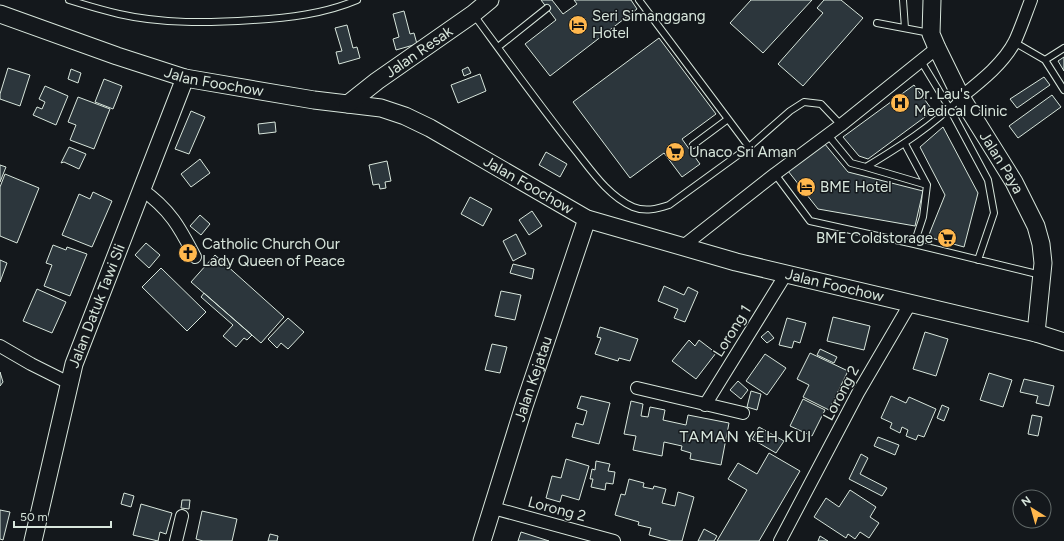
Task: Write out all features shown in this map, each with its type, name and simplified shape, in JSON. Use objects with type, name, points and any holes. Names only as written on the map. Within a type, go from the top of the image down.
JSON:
[{"type":"street","name":"Jalan Paya","points":[[932,0],[934,41],[962,97],[1006,169],[1036,226],[1041,244],[1043,263],[1036,333]]},
{"type":"street","points":[[962,97],[979,83],[1004,57],[1014,42],[1031,0]]},
{"type":"street","name":"Jalan Resak","points":[[348,104],[480,5]]},
{"type":"street","name":"Jalan Foochow","points":[[0,14],[117,56],[185,78],[381,108],[405,116],[430,128],[587,219],[682,247],[786,274],[1036,333],[1064,342]]},
{"type":"street","points":[[682,247],[775,174],[841,125],[920,61],[934,41]]},
{"type":"street","name":"Jalan Datuk Tawi Sli","points":[[33,541],[74,364],[185,78]]},
{"type":"street","points":[[141,189],[156,199],[172,216],[183,233],[195,257]]},
{"type":"street","name":"Jalan Kejatau","points":[[482,541],[524,406],[587,219]]},
{"type":"street","name":"Lorong 1","points":[[705,405],[786,274]]},
{"type":"street","name":"Lorong 2","points":[[780,541],[858,393],[910,304]]},
{"type":"street","points":[[0,346],[69,383]]},
{"type":"street","points":[[636,388],[743,414]]},
{"type":"street","name":"Lorong 2","points":[[492,508],[614,541]]},
{"type":"street","points":[[176,541],[182,516]]},
{"type":"lane","points":[[69,0],[119,14],[180,23],[229,22],[288,18],[340,7],[357,0]]},
{"type":"lane","points":[[639,0],[749,147]]},
{"type":"lane","points":[[903,0],[905,28]]},
{"type":"lane","points":[[480,5],[498,47],[550,119],[601,182],[614,195],[634,207],[657,210],[668,205],[749,147],[790,111],[804,102],[821,104],[841,125]]},
{"type":"lane","points":[[498,47],[548,8]]},
{"type":"lane","points":[[877,23],[905,28],[934,41]]},
{"type":"lane","points":[[1014,42],[1045,60],[1064,90]]},
{"type":"lane","points":[[1045,60],[1064,48]]},
{"type":"lane","points":[[920,61],[950,109],[988,180],[994,213],[978,260]]},
{"type":"lane","points":[[866,167],[905,144],[950,109],[962,97]]},
{"type":"lane","points":[[693,145],[728,118]]},
{"type":"lane","points":[[828,135],[850,163],[927,185]]},
{"type":"lane","points":[[905,144],[927,185],[923,217],[914,244]]},
{"type":"lane","points":[[775,174],[810,221],[914,244],[1041,275]]},
{"type":"building","points":[[541,0],[552,0],[563,14],[577,4],[574,0],[631,0],[637,9],[550,76],[525,44],[556,20]]},
{"type":"building","points":[[751,0],[812,0],[763,53],[730,23]]},
{"type":"building","points":[[824,0],[841,0],[863,18],[803,86],[778,64],[823,13],[817,8]]},
{"type":"building","points":[[404,11],[410,34],[414,33],[417,44],[396,50],[393,39],[399,37],[393,14]]},
{"type":"building","points":[[347,25],[353,48],[357,47],[360,58],[339,64],[336,52],[342,51],[335,28]]},
{"type":"building","points":[[659,38],[716,114],[682,139],[700,164],[682,177],[664,153],[630,178],[573,102]]},
{"type":"building","points":[[1064,57],[1064,71],[1058,61]]},
{"type":"building","points":[[468,67],[471,73],[464,76],[462,70]]},
{"type":"building","points":[[8,68],[30,75],[20,106],[0,99],[0,94]]},
{"type":"building","points":[[71,69],[81,73],[78,83],[68,79]]},
{"type":"building","points":[[480,74],[486,91],[458,103],[451,85]]},
{"type":"building","points":[[1044,77],[1050,85],[1017,108],[1010,99]]},
{"type":"building","points":[[104,79],[122,86],[113,109],[95,102]]},
{"type":"building","points":[[914,85],[933,111],[868,159],[859,156],[843,137]]},
{"type":"building","points":[[45,86],[68,96],[56,125],[33,115],[37,107],[42,109],[45,102],[39,99]]},
{"type":"building","points":[[1052,95],[1061,107],[1018,138],[1009,126]]},
{"type":"building","points":[[78,97],[110,109],[94,149],[70,140],[76,125],[68,122]]},
{"type":"building","points":[[191,111],[205,117],[189,154],[175,149]]},
{"type":"building","points":[[275,122],[276,132],[259,134],[258,124]]},
{"type":"building","points":[[943,127],[978,193],[964,247],[928,237],[945,195],[920,147]]},
{"type":"building","points":[[824,143],[848,172],[923,191],[915,226],[818,209],[788,171]]},
{"type":"building","points":[[69,147],[86,154],[79,169],[64,162],[61,163]]},
{"type":"building","points":[[546,152],[567,164],[560,177],[539,165]]},
{"type":"building","points":[[200,159],[210,173],[191,187],[181,174]]},
{"type":"building","points":[[387,161],[391,181],[385,182],[386,188],[380,189],[379,184],[373,185],[369,165]]},
{"type":"building","points":[[0,165],[6,167],[0,182]]},
{"type":"building","points":[[5,174],[39,188],[17,243],[0,236],[0,187]]},
{"type":"building","points":[[93,192],[112,201],[92,247],[62,235],[79,194],[90,199]]},
{"type":"building","points":[[470,197],[492,209],[483,226],[461,214]]},
{"type":"building","points":[[532,211],[542,226],[529,235],[519,220]]},
{"type":"building","points":[[200,215],[210,224],[201,235],[190,226]]},
{"type":"building","points":[[516,234],[526,254],[513,261],[503,241]]},
{"type":"building","points":[[146,243],[160,255],[149,268],[135,255]]},
{"type":"building","points":[[53,245],[66,250],[67,247],[87,254],[70,296],[44,286],[52,265],[46,263]]},
{"type":"building","points":[[215,255],[284,317],[261,343],[191,282]]},
{"type":"building","points":[[0,260],[7,263],[0,282]]},
{"type":"building","points":[[513,264],[534,269],[532,279],[510,273]]},
{"type":"building","points":[[161,268],[206,312],[187,331],[142,287]]},
{"type":"building","points":[[664,286],[684,295],[688,287],[698,292],[685,322],[674,318],[678,309],[658,301]]},
{"type":"building","points":[[37,289],[66,302],[52,333],[23,321]]},
{"type":"building","points":[[501,291],[521,295],[515,320],[495,316]]},
{"type":"building","points":[[204,293],[252,335],[247,340],[244,338],[236,347],[223,336],[233,325],[201,297]]},
{"type":"building","points":[[833,317],[870,326],[864,350],[827,341]]},
{"type":"building","points":[[288,318],[304,332],[288,349],[281,343],[277,348],[268,339]]},
{"type":"building","points":[[787,318],[806,323],[800,343],[794,341],[792,348],[779,345]]},
{"type":"building","points":[[600,327],[638,339],[630,361],[619,358],[618,361],[595,354],[601,338],[597,337]]},
{"type":"building","points":[[768,331],[774,338],[767,343],[761,337]]},
{"type":"building","points":[[925,332],[948,339],[936,376],[913,369]]},
{"type":"building","points":[[689,340],[695,346],[699,340],[716,353],[696,379],[672,361]]},
{"type":"building","points":[[492,344],[507,347],[500,373],[485,370]]},
{"type":"building","points":[[820,349],[837,357],[834,363],[817,355]]},
{"type":"building","points":[[810,353],[848,371],[829,410],[803,397],[809,385],[797,379]]},
{"type":"building","points":[[765,354],[786,368],[767,395],[746,381]]},
{"type":"building","points":[[0,372],[3,382],[0,386]]},
{"type":"building","points":[[989,373],[1012,380],[1003,407],[980,400]]},
{"type":"building","points":[[1024,379],[1054,386],[1049,406],[1036,403],[1038,396],[1020,392]]},
{"type":"building","points":[[738,381],[748,390],[741,399],[730,390]]},
{"type":"building","points":[[751,391],[761,394],[757,410],[747,407]]},
{"type":"building","points":[[581,396],[610,403],[599,444],[572,437],[576,423],[583,425],[587,411],[577,408]]},
{"type":"building","points":[[891,396],[906,403],[909,397],[936,409],[924,437],[918,435],[916,440],[906,436],[908,430],[902,427],[900,433],[890,428],[892,423],[881,418]]},
{"type":"building","points":[[803,399],[825,410],[812,436],[790,426]]},
{"type":"building","points":[[631,401],[643,404],[641,416],[648,417],[650,407],[665,410],[663,420],[686,425],[688,415],[729,423],[721,465],[690,459],[691,453],[681,450],[682,446],[664,442],[662,456],[633,450],[636,436],[624,434]]},
{"type":"building","points":[[942,405],[949,408],[944,421],[937,418]]},
{"type":"building","points":[[1032,415],[1042,417],[1038,436],[1028,434]]},
{"type":"building","points":[[759,427],[784,441],[776,453],[752,439]]},
{"type":"building","points":[[878,437],[899,445],[895,455],[874,446]]},
{"type":"building","points":[[769,453],[800,471],[759,541],[717,541],[747,490],[728,479],[738,463],[757,474]]},
{"type":"building","points":[[861,454],[868,458],[860,474],[887,488],[882,496],[849,479]]},
{"type":"building","points":[[566,459],[589,466],[579,500],[562,495],[560,502],[546,498],[552,476],[561,478]]},
{"type":"building","points":[[596,461],[610,464],[608,471],[615,472],[613,484],[606,483],[605,490],[591,487],[593,479],[590,479],[592,469],[595,470]]},
{"type":"building","points":[[629,479],[644,483],[643,487],[653,489],[654,486],[666,489],[662,503],[675,506],[678,492],[694,497],[682,541],[671,541],[649,535],[651,528],[638,525],[639,522],[615,515],[621,494],[625,495]]},
{"type":"building","points":[[850,490],[876,507],[870,517],[879,523],[869,538],[860,532],[855,539],[848,534],[846,538],[814,517],[826,498],[839,507]]},
{"type":"building","points":[[124,493],[134,496],[131,507],[121,504]]},
{"type":"building","points":[[182,500],[190,500],[189,509],[181,508]]},
{"type":"building","points":[[141,504],[172,513],[166,534],[160,532],[158,541],[133,535]]},
{"type":"building","points":[[0,510],[10,512],[3,540],[0,539]]},
{"type":"building","points":[[202,511],[237,519],[232,541],[203,541],[196,539]]},
{"type":"building","points":[[704,529],[717,536],[714,541],[698,541]]},
{"type":"building","points":[[521,532],[549,541],[518,541]]},
{"type":"building","points":[[270,534],[278,536],[277,541],[268,541]]},
{"type":"building","points":[[820,536],[828,541],[818,541]]},
{"type":"place","name":"Seri Simanggang Hotel","points":[[578,25]]},
{"type":"place","name":"Dr. Lau's Medical Clinic","points":[[900,103]]},
{"type":"place","name":"Unaco Sri Aman","points":[[675,152]]},
{"type":"place","name":"BME Hotel","points":[[806,187]]},
{"type":"place","name":"BME Coldstorage","points":[[947,238]]},
{"type":"place","name":"Catholic Church Our Lady Queen of Peace","points":[[188,253]]},
{"type":"district","name":"TAMAN YEH KUI","points":[[746,436]]}]
